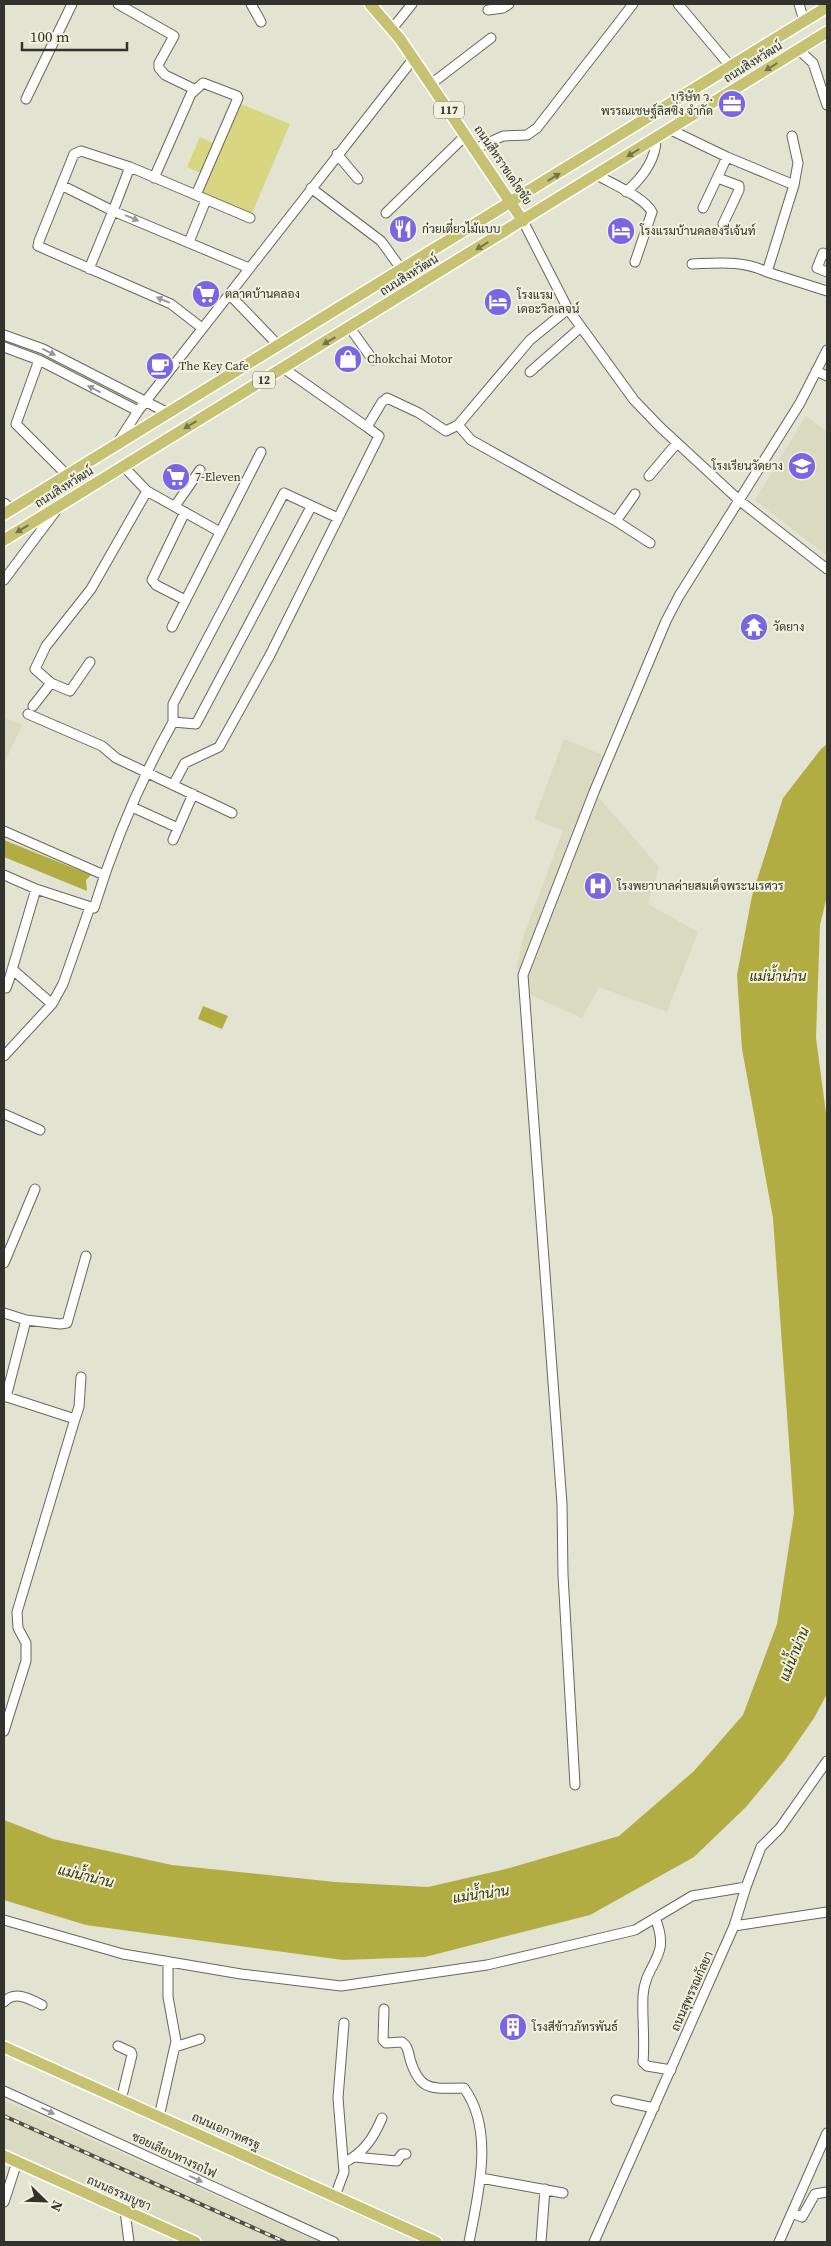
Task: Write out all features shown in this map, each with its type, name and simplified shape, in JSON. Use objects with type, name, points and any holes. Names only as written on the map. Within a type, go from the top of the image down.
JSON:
[{"type":"main road","name":"ถนนสีหราชเดโชชัย","points":[[370,4],[414,58],[523,221]]},
{"type":"main road","name":"ถนนสิงหวัฒน์","points":[[6,508],[67,475],[279,346],[827,7]]},
{"type":"main road","name":"ถนนสิงหวัฒน์","points":[[4,540],[597,176],[827,32]]},
{"type":"main road","name":"ถนนเอกาทศรฐ","points":[[4,2047],[436,2242]]},
{"type":"main road","name":"ถนนธรรมบูชา","points":[[4,2156],[196,2242]]},
{"type":"street","points":[[26,99],[72,4]]},
{"type":"street","points":[[118,4],[174,36],[159,63],[160,72],[194,89]]},
{"type":"street","points":[[251,4],[261,22]]},
{"type":"street","points":[[392,29],[412,4]]},
{"type":"street","points":[[488,10],[503,8],[509,4]]},
{"type":"street","points":[[475,148],[503,136],[527,135],[537,128],[632,4]]},
{"type":"street","points":[[678,4],[731,67]]},
{"type":"street","points":[[799,4],[804,21]]},
{"type":"street","points":[[431,84],[491,38]]},
{"type":"street","points":[[799,50],[813,63],[827,105]]},
{"type":"street","points":[[117,444],[138,411],[337,154],[414,58]]},
{"type":"street","points":[[154,178],[174,129],[194,89],[205,82],[238,98],[196,195]]},
{"type":"street","points":[[671,130],[727,157],[794,185]]},
{"type":"street","points":[[386,213],[466,135]]},
{"type":"street","points":[[767,272],[794,185],[798,163],[792,136]]},
{"type":"street","points":[[626,192],[639,180],[656,151],[656,138]]},
{"type":"street","points":[[202,328],[173,304],[90,270],[38,245],[77,151],[130,167],[250,218]]},
{"type":"street","points":[[337,154],[358,179]]},
{"type":"street","points":[[704,208],[727,157]]},
{"type":"street","points":[[90,270],[130,167]]},
{"type":"street","points":[[597,176],[650,206],[652,212],[635,262]]},
{"type":"street","points":[[718,178],[739,186],[739,190],[723,224]]},
{"type":"street","points":[[62,186],[249,268]]},
{"type":"street","points":[[311,188],[381,241],[402,270]]},
{"type":"street","points":[[189,242],[206,200]]},
{"type":"street","points":[[523,221],[568,309],[634,400],[740,501],[827,569]]},
{"type":"street","points":[[823,253],[817,268],[827,272]]},
{"type":"street","points":[[692,264],[739,262],[753,265],[767,272],[827,291]]},
{"type":"street","points":[[229,294],[279,346]]},
{"type":"street","points":[[367,428],[382,402],[387,398],[418,413],[446,431],[458,425],[530,340],[568,309]]},
{"type":"street","points":[[530,372],[581,327]]},
{"type":"street","points":[[350,328],[373,360]]},
{"type":"street","points":[[4,334],[43,349],[168,413]]},
{"type":"street","points":[[4,348],[39,360],[138,411]]},
{"type":"street","points":[[575,1785],[563,1575],[562,1504],[523,975],[590,801],[666,622],[679,596],[740,501],[827,350]]},
{"type":"street","points":[[39,360],[16,423],[67,475]]},
{"type":"street","points":[[173,785],[186,763],[219,747],[270,655],[380,436],[284,368]]},
{"type":"street","points":[[816,372],[827,376]]},
{"type":"street","points":[[458,425],[471,440],[616,521],[650,543]]},
{"type":"street","points":[[649,476],[677,443]]},
{"type":"street","points":[[172,627],[261,452]]},
{"type":"street","points":[[123,466],[147,490],[220,532]]},
{"type":"street","points":[[175,506],[200,470]]},
{"type":"street","points":[[90,662],[70,691],[51,683],[35,668],[46,646],[91,589],[147,490]]},
{"type":"street","points":[[4,1056],[52,1004],[63,984],[104,875],[146,772],[173,722],[173,704],[284,493],[338,518]]},
{"type":"street","points":[[616,521],[635,494]]},
{"type":"street","points":[[4,580],[60,505]]},
{"type":"street","points":[[173,722],[196,724],[311,507]]},
{"type":"street","points":[[185,512],[152,580],[156,585],[185,600]]},
{"type":"street","points":[[34,706],[51,683]]},
{"type":"street","points":[[28,714],[102,746],[116,758],[232,813]]},
{"type":"street","points":[[173,840],[193,794]]},
{"type":"street","points":[[132,806],[178,828]]},
{"type":"street","points":[[4,831],[104,875]]},
{"type":"street","points":[[4,875],[36,889],[92,908]]},
{"type":"street","points":[[4,988],[6,988],[36,889]]},
{"type":"street","points":[[12,969],[52,1004]]},
{"type":"street","points":[[4,1114],[40,1130]]},
{"type":"street","points":[[4,1262],[36,1189]]},
{"type":"street","points":[[4,1313],[26,1320],[60,1324],[67,1323],[86,1256]]},
{"type":"street","points":[[26,1320],[5,1396],[75,1419]]},
{"type":"street","points":[[4,1731],[26,1661],[26,1643],[18,1628],[17,1612],[79,1407],[81,1377]]},
{"type":"street","name":"ถนนสุพรรณกัลยา","points":[[594,2242],[734,1926],[746,1886],[761,1847],[780,1828],[827,1760]]},
{"type":"street","points":[[4,1920],[122,1954],[341,1986],[487,1965],[635,1930],[692,1896],[746,1886]]},
{"type":"street","points":[[734,1926],[827,1912]]},
{"type":"street","points":[[655,1918],[661,1932],[661,1947],[658,1958],[645,1980],[643,1996],[643,2062],[646,2066],[671,2070]]},
{"type":"street","points":[[159,2117],[176,2041],[168,1997],[168,1962]]},
{"type":"street","points":[[4,2002],[14,1996],[24,1997],[42,2004]]},
{"type":"street","points":[[384,2009],[383,2040],[386,2043],[402,2042],[407,2046],[416,2076],[421,2083],[431,2088],[464,2088],[469,2094],[480,2124],[481,2178],[469,2242]]},
{"type":"street","points":[[336,2196],[344,2172],[338,2098],[344,2024]]},
{"type":"street","points":[[175,2047],[200,2040]]},
{"type":"street","points":[[118,2046],[131,2052],[132,2056],[121,2100]]},
{"type":"street","name":"ซอยเลียบทางรถไฟ","points":[[4,2091],[334,2242]]},
{"type":"street","points":[[616,2100],[654,2108]]},
{"type":"street","points":[[344,2162],[354,2157],[369,2144],[382,2118]]},
{"type":"street","points":[[779,2242],[827,2133]]},
{"type":"street","points":[[354,2157],[397,2161],[402,2154],[406,2154]]},
{"type":"street","points":[[4,2202],[17,2162]]},
{"type":"street","points":[[481,2178],[563,2193]]},
{"type":"street","points":[[541,2242],[545,2189]]},
{"type":"street","points":[[792,2213],[802,2217],[815,2194],[827,2192]]},
{"type":"street","points":[[125,2211],[129,2242]]},
{"type":"shaded area","points":[[236,102],[290,124],[250,218],[196,195],[205,175],[187,167],[200,137],[218,145]]},
{"type":"shaded area","name":"โรงเรียนวัดยาง","points":[[806,416],[827,432],[827,556],[755,500]]},
{"type":"shaded area","points":[[4,717],[22,725],[4,764]]},
{"type":"shaded area","name":"โรงพยาบาลค่ายสมเด็จพระนเรศวร","points":[[564,739],[603,755],[594,792],[659,867],[648,904],[698,932],[667,1012],[599,987],[582,1018],[531,995],[517,966],[523,938],[563,831],[534,819]]},
{"type":"shaded area","points":[[4,2100],[319,2242],[207,2242],[4,2151]]},
{"type":"water","name":"แม่น้ำน่าน","points":[[827,744],[827,896],[820,925],[816,1038],[827,1121],[827,1694],[814,1718],[785,1760],[746,1807],[694,1857],[590,1915],[425,1957],[343,1960],[86,1925],[4,1900],[4,1820],[53,1839],[172,1865],[335,1882],[428,1887],[506,1869],[619,1836],[694,1771],[743,1715],[777,1624],[794,1513],[773,1218],[742,1049],[737,975],[752,896],[783,798]]},
{"type":"water","points":[[4,840],[91,875],[86,880],[87,891],[4,857]]},
{"type":"water","points":[[203,1006],[228,1016],[222,1029],[198,1019]]},
{"type":"railway","points":[[4,2116],[285,2242]]},
{"type":"place","name":"บริษัท ว. พรรณเชษฐ์ลิสซิ่ง จำกัด","points":[[732,104]]},
{"type":"place","name":"ก๋วยเตี๋ยวไม้แบบ","points":[[403,229]]},
{"type":"place","name":"โรงแรมบ้านคลองรีเจ้นท์","points":[[621,231]]},
{"type":"place","name":"ตลาดบ้านคลอง","points":[[206,294]]},
{"type":"place","name":"โรงแรม เดอะวิลเลจน์","points":[[498,302]]},
{"type":"place","name":"Chokchai Motor","points":[[348,359]]},
{"type":"place","name":"The Key Cafe","points":[[160,366]]},
{"type":"place","name":"โรงเรียนวัดยาง","points":[[802,466]]},
{"type":"place","name":"7-Eleven","points":[[176,477]]},
{"type":"place","name":"วัดยาง","points":[[754,627]]},
{"type":"place","name":"โรงพยาบาลค่ายสมเด็จพระนเรศวร","points":[[598,886]]},
{"type":"place","name":"โรงสีข้าวภัทรพันธ์","points":[[513,2027]]}]
